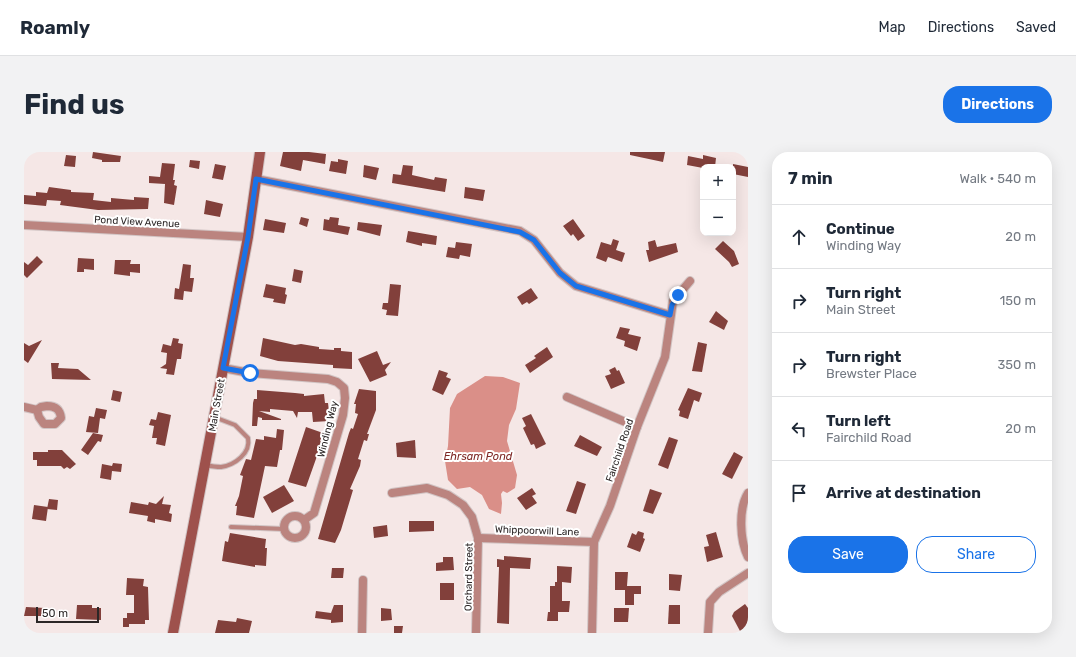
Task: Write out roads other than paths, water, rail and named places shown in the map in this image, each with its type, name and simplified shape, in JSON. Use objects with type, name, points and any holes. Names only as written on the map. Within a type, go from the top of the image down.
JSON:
[{"type":"main road","name":"Main Street","points":[[173,633],[248,237],[260,152]]},
{"type":"street","points":[[256,179],[520,232],[534,240],[560,273],[576,286],[670,315]]},
{"type":"street","name":"Pond View Avenue","points":[[24,225],[248,237]]},
{"type":"street","name":"Fairchild Road","points":[[592,633],[594,542],[610,506],[637,427],[664,357],[673,301],[690,281]]},
{"type":"street","name":"Winding Way","points":[[223,368],[257,374],[328,379],[337,382],[344,388],[345,398],[343,415],[314,513],[304,520],[306,527],[301,537],[290,537],[284,529]]},
{"type":"street","points":[[567,397],[637,427]]},
{"type":"street","points":[[24,407],[38,410]]},
{"type":"street","name":"Orchard Street","points":[[392,493],[428,488],[448,495],[463,505],[472,517],[478,538],[476,633]]},
{"type":"street","points":[[748,493],[741,524],[748,557]]},
{"type":"street","points":[[284,529],[286,522],[292,517],[296,516],[304,520]]},
{"type":"street","name":"Whippoorwill Lane","points":[[478,538],[594,542]]},
{"type":"street","points":[[708,633],[710,602],[719,592],[748,573]]},
{"type":"street","points":[[362,633],[363,580]]},
{"type":"lane","points":[[205,465],[220,467],[232,464],[240,459],[248,447],[248,438],[235,424],[214,417]]},
{"type":"lane","points":[[232,527],[284,529]]},
{"type":"water","name":"Ehrsam Pond","points":[[485,376],[503,377],[520,383],[516,409],[509,425],[507,441],[517,475],[515,488],[507,493],[503,491],[501,494],[501,514],[489,509],[482,495],[470,487],[457,489],[448,480],[445,461],[448,446],[450,408],[457,394]]}]
